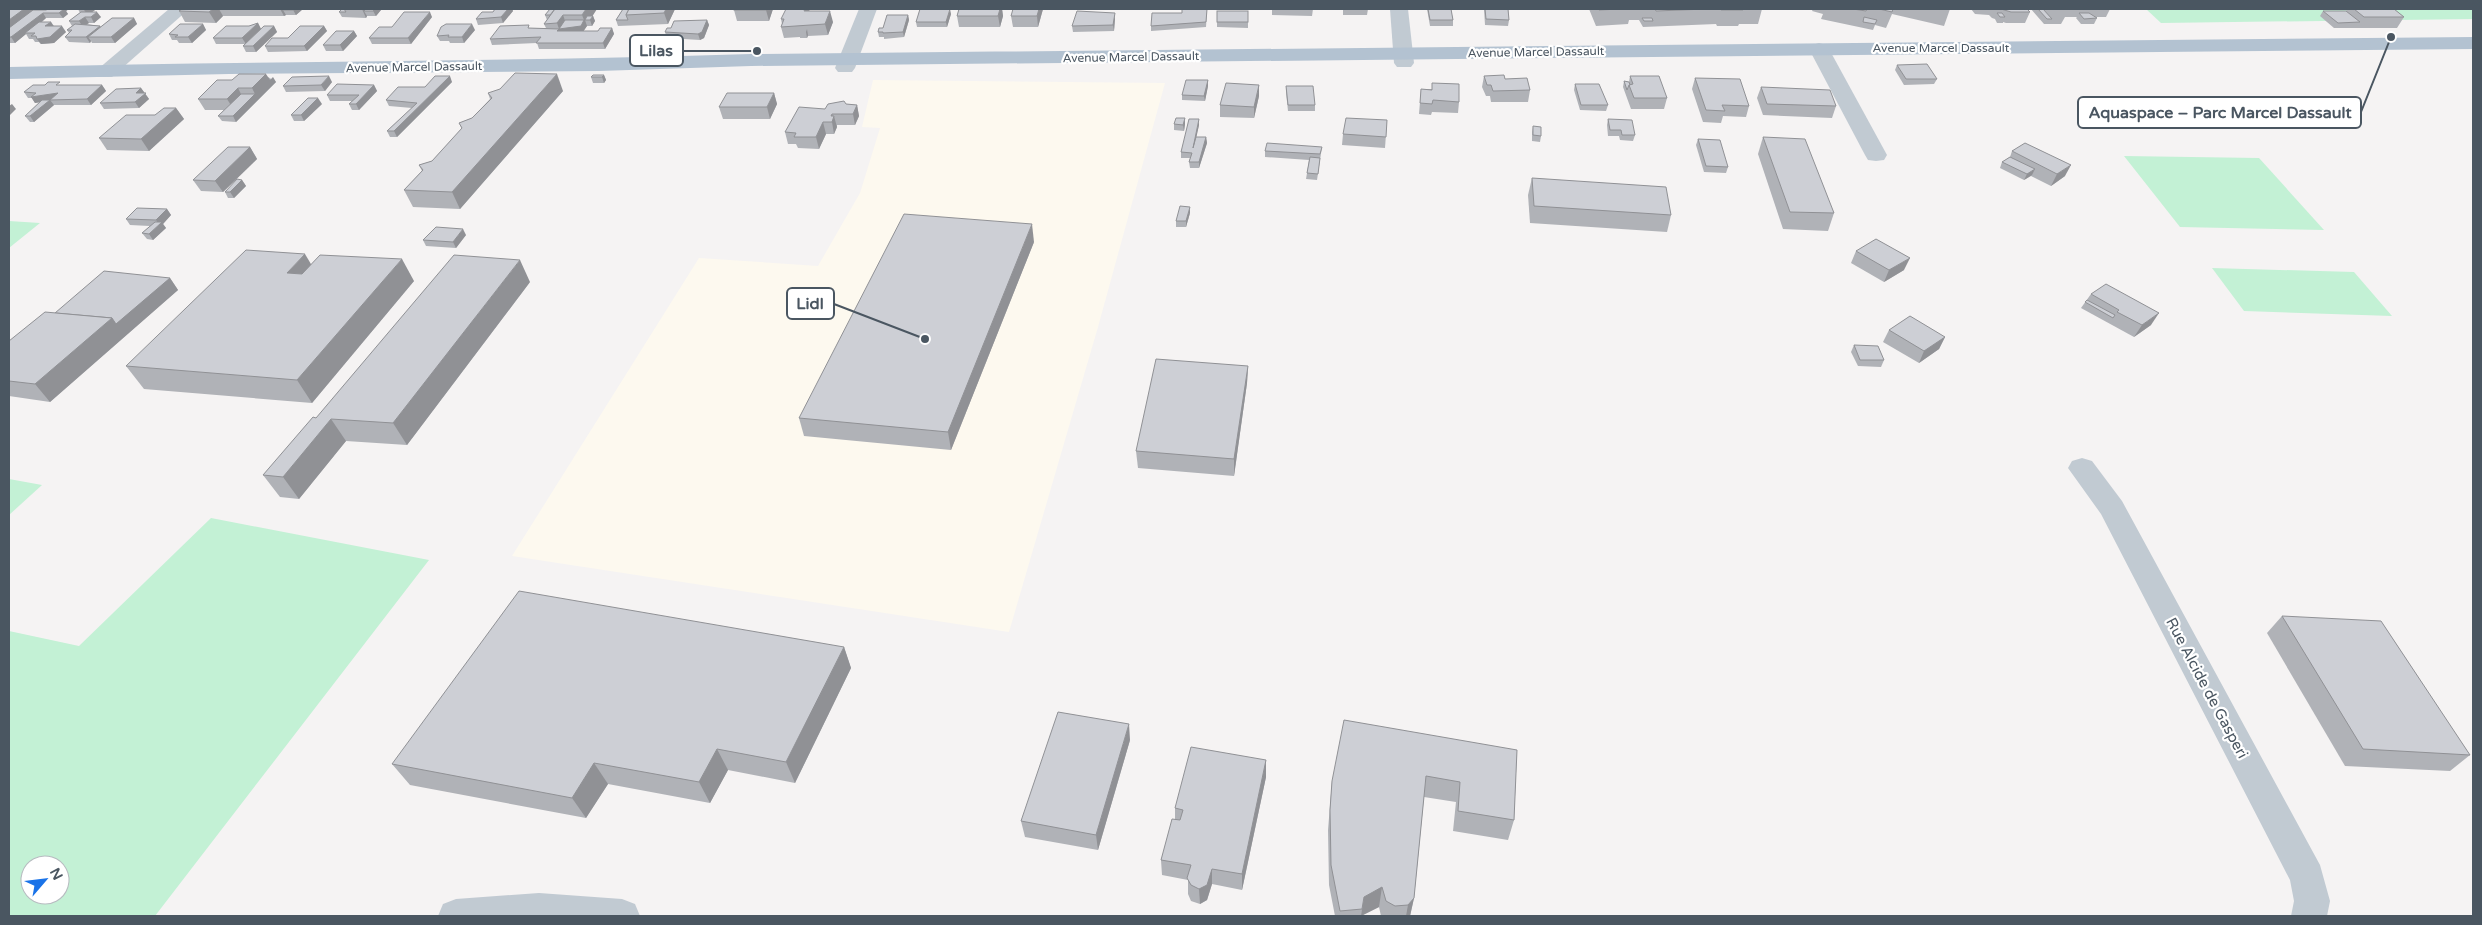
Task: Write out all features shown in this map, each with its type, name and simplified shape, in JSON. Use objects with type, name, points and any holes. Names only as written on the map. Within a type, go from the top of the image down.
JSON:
[{"type":"main road","name":"Avenue Marcel Dassault","points":[[9,65],[110,68],[599,65],[724,69],[846,64],[1822,54],[2473,43]]},
{"type":"main road","name":"Avenue Marcel Dassault","points":[[1822,54],[2473,54]]},
{"type":"main road","name":"Avenue Marcel Dassault","points":[[9,73],[110,68]]},
{"type":"street","points":[[110,68],[180,9]]},
{"type":"street","points":[[846,64],[868,9]]},
{"type":"street","points":[[1399,9],[1404,58]]},
{"type":"street","points":[[1822,54],[1876,155]]},
{"type":"street","name":"Rue Alcide de Gasperi","points":[[2082,468],[2112,508],[2303,870],[2311,890],[2312,901],[2309,916]]},
{"type":"street","points":[[456,916],[521,909],[590,912],[622,916]]},
{"type":"shaded area","points":[[873,80],[1165,83],[1098,327],[1009,632],[512,556],[699,258],[818,266],[860,193],[880,128],[862,127]]},
{"type":"green space","points":[[2146,9],[2473,9],[2473,19],[2161,23]]},
{"type":"green space","points":[[2124,156],[2259,158],[2324,230],[2180,227]]},
{"type":"green space","points":[[9,221],[40,223],[9,248]]},
{"type":"green space","points":[[2212,268],[2354,272],[2392,316],[2244,311]]},
{"type":"green space","points":[[9,479],[42,485],[9,515]]},
{"type":"green space","points":[[211,518],[429,560],[155,916],[9,916],[9,631],[79,646]]},
{"type":"building","points":[[24,9],[9,20],[9,10]]},
{"type":"building","points":[[64,9],[59,13],[43,13],[9,37],[9,28],[33,10]]},
{"type":"building","points":[[182,9],[213,9],[209,12],[179,11]]},
{"type":"building","points":[[366,9],[375,9],[373,11],[364,11]]},
{"type":"building","points":[[495,9],[508,9],[501,17],[476,19],[482,12],[493,12]]},
{"type":"building","points":[[550,9],[555,9],[550,15],[545,15]]},
{"type":"building","points":[[555,9],[586,9],[582,15],[563,15],[557,23],[544,24]]},
{"type":"building","points":[[623,9],[629,9],[626,15],[628,20],[616,20]]},
{"type":"building","points":[[629,9],[666,9],[664,13],[626,15]]},
{"type":"building","points":[[766,9],[766,10],[734,10]]},
{"type":"building","points":[[786,9],[830,11],[825,24],[781,27],[784,19],[781,19]]},
{"type":"building","points":[[920,9],[950,9],[946,22],[916,22]]},
{"type":"building","points":[[959,9],[1000,9],[998,16],[957,16]]},
{"type":"building","points":[[1013,9],[1039,9],[1037,16],[1011,16]]},
{"type":"building","points":[[1182,9],[1207,9],[1206,22],[1151,26],[1152,13],[1182,13]]},
{"type":"building","points":[[1428,9],[1451,9],[1453,20],[1430,20]]},
{"type":"building","points":[[1485,9],[1508,9],[1509,20],[1486,19]]},
{"type":"building","points":[[1655,9],[1706,9],[1656,11]]},
{"type":"building","points":[[1742,9],[1743,10],[1721,10]]},
{"type":"building","points":[[1879,9],[1893,9],[1892,12]]},
{"type":"building","points":[[2001,9],[2027,9],[2030,12],[2011,12]]},
{"type":"building","points":[[2038,9],[2043,9],[2052,19],[2047,19]]},
{"type":"building","points":[[2354,9],[2394,9],[2404,17],[2364,17]]},
{"type":"building","points":[[1077,11],[1115,13],[1113,25],[1072,26]]},
{"type":"building","points":[[1217,11],[1248,11],[1248,22],[1217,22]]},
{"type":"building","points":[[2323,11],[2346,11],[2360,22],[2338,23]]},
{"type":"building","points":[[81,12],[97,12],[91,17],[85,17],[79,21],[69,21]]},
{"type":"building","points":[[404,12],[430,12],[408,38],[369,38],[379,27],[392,27]]},
{"type":"building","points":[[1997,13],[2002,13],[2005,17],[2000,17]]},
{"type":"building","points":[[2079,13],[2089,13],[2097,18],[2084,19]]},
{"type":"building","points":[[887,15],[908,15],[903,32],[878,32],[879,28],[883,28]]},
{"type":"building","points":[[587,16],[593,16],[590,20],[585,20]]},
{"type":"building","points":[[1864,17],[1877,20],[1875,24],[1863,22]]},
{"type":"building","points":[[112,18],[134,18],[111,37],[88,37]]},
{"type":"building","points":[[1642,18],[1652,18],[1653,21],[1644,21]]},
{"type":"building","points":[[565,20],[584,20],[581,26],[559,29]]},
{"type":"building","points":[[707,20],[702,32],[698,34],[665,32],[667,28],[671,28],[674,21]]},
{"type":"building","points":[[39,22],[51,22],[45,26],[62,26],[50,37],[37,39],[36,36],[31,36],[35,33],[25,33]]},
{"type":"building","points":[[258,23],[242,38],[213,38],[226,26],[249,26]]},
{"type":"building","points":[[75,24],[100,26],[86,37],[65,37],[72,30],[67,30]]},
{"type":"building","points":[[180,24],[203,24],[188,37],[175,37],[178,35],[169,34]]},
{"type":"building","points":[[446,24],[472,24],[462,37],[437,36],[441,27]]},
{"type":"building","points":[[529,25],[528,28],[559,29],[557,31],[598,31],[600,28],[612,28],[603,43],[536,43],[541,37],[490,39],[500,26]]},
{"type":"building","points":[[264,26],[274,26],[253,46],[243,46]]},
{"type":"building","points":[[300,26],[324,26],[304,46],[265,46],[272,38],[288,38]]},
{"type":"building","points":[[336,31],[354,31],[340,45],[323,45]]},
{"type":"building","points":[[1927,64],[1937,79],[1906,79],[1897,65]]},
{"type":"building","points":[[515,73],[557,74],[452,192],[404,190],[423,170],[419,165],[432,161],[462,128],[459,123],[472,118],[492,98],[488,93],[500,89]]},
{"type":"building","points":[[239,74],[266,74],[252,88],[238,88],[227,99],[198,99],[217,80],[232,80]]},
{"type":"building","points":[[593,75],[604,75],[602,77],[591,77]]},
{"type":"building","points":[[1504,75],[1505,79],[1527,78],[1530,90],[1493,91],[1491,85],[1487,85],[1484,76]]},
{"type":"building","points":[[329,76],[321,85],[283,86],[292,77]]},
{"type":"building","points":[[435,76],[450,76],[394,131],[387,131],[417,103],[386,100],[398,87],[425,87]]},
{"type":"building","points":[[1630,76],[1659,76],[1667,98],[1634,98],[1629,85],[1633,84]]},
{"type":"building","points":[[1695,78],[1740,79],[1749,106],[1722,105],[1725,111],[1706,110]]},
{"type":"building","points":[[1186,80],[1208,80],[1204,96],[1182,95]]},
{"type":"building","points":[[1624,81],[1629,82],[1630,85],[1627,90]]},
{"type":"building","points":[[48,82],[60,82],[56,85],[102,85],[87,99],[50,100],[58,93],[31,97],[36,93],[24,92],[33,85],[45,85]]},
{"type":"building","points":[[1226,83],[1259,85],[1254,107],[1220,105]]},
{"type":"building","points":[[1432,83],[1459,84],[1459,102],[1433,100],[1432,104],[1420,103],[1421,89],[1432,90]]},
{"type":"building","points":[[337,84],[374,85],[356,104],[349,104],[359,95],[327,95]]},
{"type":"building","points":[[1575,84],[1599,84],[1608,105],[1581,105]]},
{"type":"building","points":[[1286,86],[1313,86],[1315,105],[1288,105]]},
{"type":"building","points":[[1761,87],[1830,90],[1836,106],[1767,104]]},
{"type":"building","points":[[141,88],[136,93],[146,93],[135,102],[100,103],[116,89]]},
{"type":"building","points":[[727,93],[774,93],[767,107],[719,107]]},
{"type":"building","points":[[241,94],[255,94],[233,116],[218,116]]},
{"type":"building","points":[[308,98],[318,98],[301,115],[291,115]]},
{"type":"building","points":[[42,100],[50,100],[30,116],[25,116]]},
{"type":"building","points":[[844,101],[846,104],[857,105],[853,114],[832,114],[831,116],[834,116],[832,122],[823,122],[816,137],[794,137],[796,133],[785,132],[799,107],[825,109],[828,104]]},
{"type":"building","points":[[164,108],[176,108],[141,139],[99,138],[126,115],[155,115]]},
{"type":"building","points":[[1176,118],[1185,118],[1183,125],[1174,124]]},
{"type":"building","points":[[1346,118],[1387,120],[1386,137],[1343,134]]},
{"type":"building","points":[[1189,119],[1199,119],[1193,148],[1196,137],[1206,137],[1199,162],[1189,162],[1192,153],[1181,152]]},
{"type":"building","points":[[1608,119],[1632,120],[1635,135],[1622,135],[1621,130],[1610,130]]},
{"type":"building","points":[[1533,126],[1541,127],[1541,136],[1533,135]]},
{"type":"building","points":[[1763,137],[1805,139],[1834,213],[1790,212]]},
{"type":"building","points":[[1698,139],[1720,140],[1728,167],[1706,166]]},
{"type":"building","points":[[1267,143],[1322,147],[1320,154],[1265,151]]},
{"type":"building","points":[[2025,143],[2071,165],[2057,174],[2012,151]]},
{"type":"building","points":[[228,147],[250,147],[215,181],[193,180]]},
{"type":"building","points":[[1310,157],[1320,158],[1318,174],[1307,173]]},
{"type":"building","points":[[2010,157],[2035,169],[2027,174],[2002,162]]},
{"type":"building","points":[[1532,178],[1666,187],[1671,215],[1534,206]]},
{"type":"building","points":[[237,179],[242,180],[230,192],[225,192]]},
{"type":"building","points":[[1180,206],[1190,207],[1186,221],[1176,221]]},
{"type":"building","points":[[137,208],[167,209],[156,220],[126,219]]},
{"type":"building","points":[[904,214],[1032,224],[948,432],[799,418]]},
{"type":"building","points":[[155,222],[162,222],[149,234],[142,233]]},
{"type":"building","points":[[436,227],[463,229],[453,242],[423,240]]},
{"type":"building","points":[[1876,239],[1910,258],[1889,270],[1856,251]]},
{"type":"building","points":[[246,250],[305,254],[287,273],[302,274],[320,255],[402,259],[297,380],[126,366]]},
{"type":"building","points":[[454,255],[520,260],[393,423],[331,419],[283,477],[263,475],[313,417],[316,418]]},
{"type":"building","points":[[104,271],[170,278],[116,324],[112,318],[55,313]]},
{"type":"building","points":[[2106,284],[2159,313],[2142,325],[2117,312],[2119,310],[2091,294]]},
{"type":"building","points":[[2087,300],[2115,315],[2113,318],[2085,302]]},
{"type":"building","points":[[45,312],[112,318],[35,384],[9,381],[9,341]]},
{"type":"building","points":[[1910,316],[1945,337],[1924,351],[1889,330]]},
{"type":"building","points":[[1854,345],[1878,346],[1884,360],[1860,360]]},
{"type":"building","points":[[1156,359],[1248,366],[1234,459],[1136,451]]},
{"type":"building","points":[[519,591],[844,647],[786,762],[717,749],[699,782],[594,763],[572,798],[392,764]]},
{"type":"building","points":[[2282,616],[2381,621],[2470,755],[2363,749]]},
{"type":"building","points":[[1058,712],[1129,724],[1096,835],[1021,821]]},
{"type":"building","points":[[1344,720],[1517,750],[1514,820],[1458,811],[1460,782],[1426,776],[1414,898],[1408,905],[1395,906],[1386,901],[1382,887],[1364,897],[1362,909],[1340,911],[1331,865],[1330,810],[1332,781]]},
{"type":"building","points":[[1191,747],[1266,760],[1242,874],[1212,869],[1207,885],[1199,889],[1191,885],[1187,878],[1191,865],[1161,860],[1172,819],[1180,820],[1183,810],[1175,808]]},
{"type":"place","name":"Aquaspace – Parc Marcel Dassault","points":[[2391,37]]},
{"type":"place","name":"Lilas","points":[[757,51]]},
{"type":"place","name":"Lidl","points":[[925,339]]}]
